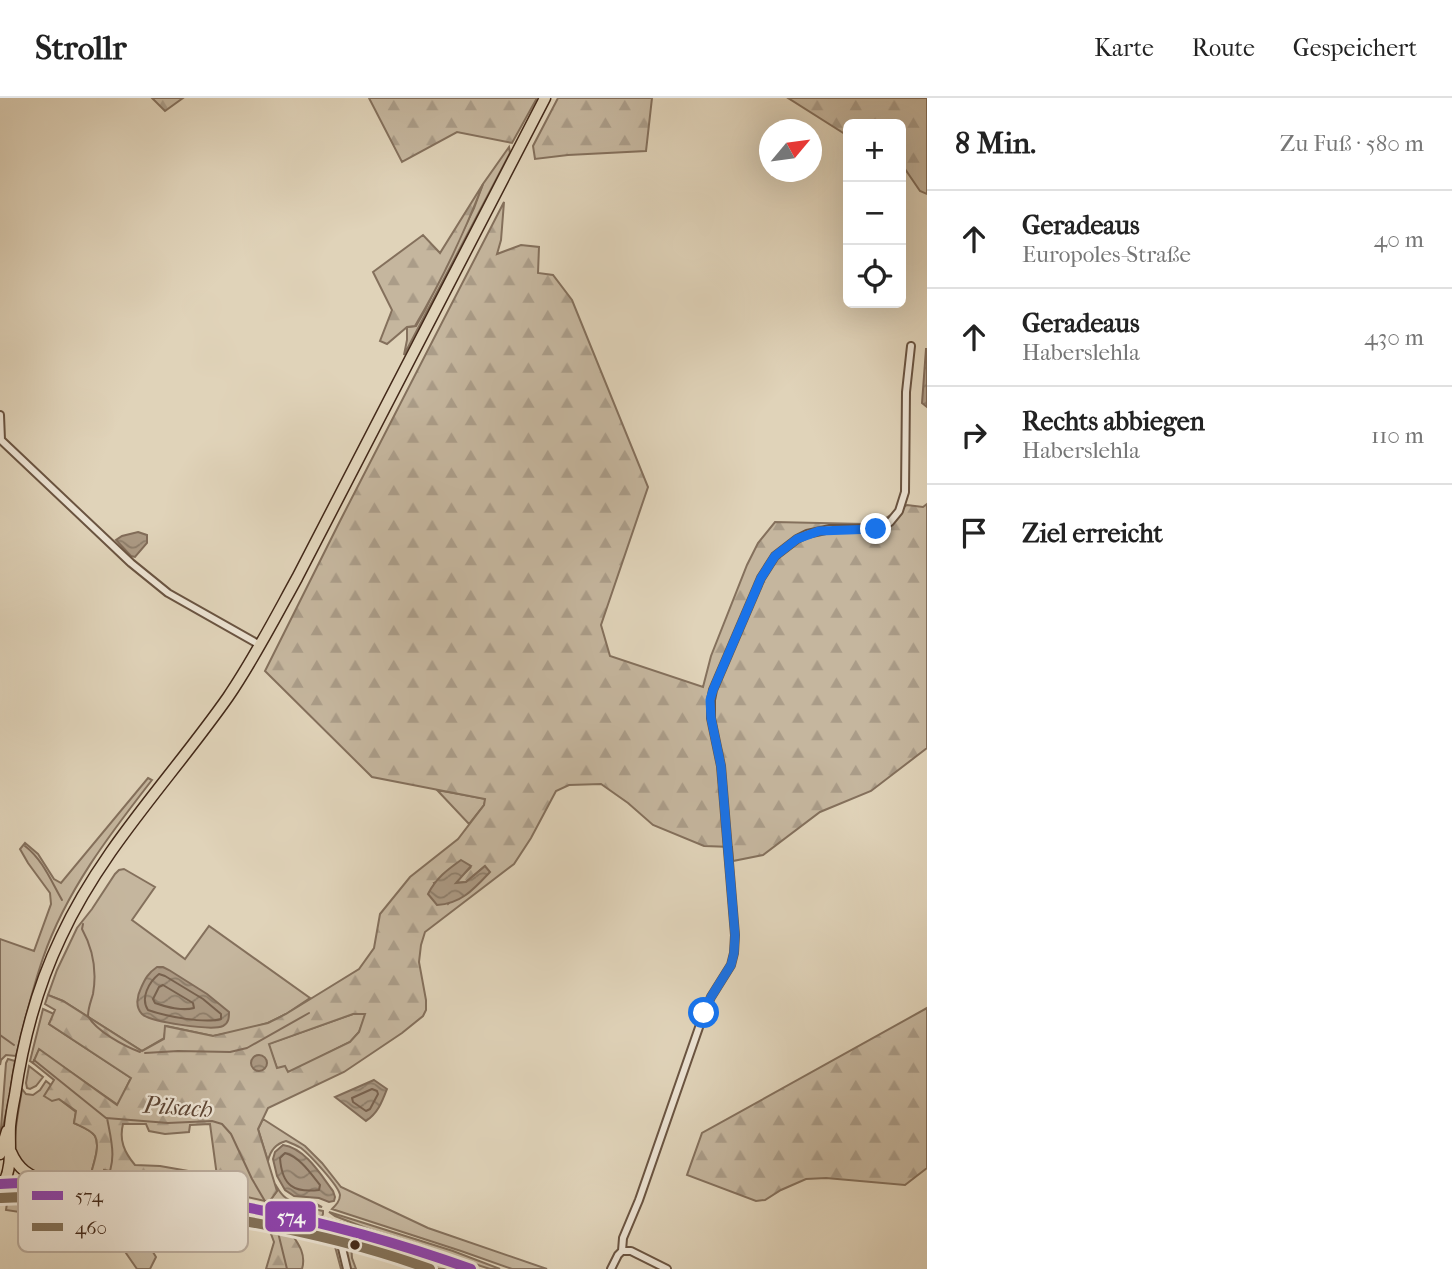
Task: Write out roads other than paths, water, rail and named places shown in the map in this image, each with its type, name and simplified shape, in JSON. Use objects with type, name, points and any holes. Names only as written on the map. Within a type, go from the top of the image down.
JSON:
[{"type":"main road","points":[[1,1182],[8,1175],[5,1153],[35,1002],[51,957],[75,909],[114,848],[228,697],[260,645],[545,98]]},
{"type":"main road","points":[[5,1153],[23,1171]]},
{"type":"main road","points":[[248,1207],[285,1214],[415,1249],[471,1269]]},
{"type":"street","points":[[611,1269],[622,1251],[623,1238],[639,1200],[704,1013],[726,975],[734,953],[734,911],[721,766],[711,718],[710,700],[713,690],[761,578],[775,556],[807,534],[830,529],[876,529],[890,522],[900,511],[905,492],[905,417],[911,346]]},
{"type":"street","points":[[0,415],[1,440],[131,563],[169,593],[260,645]]},
{"type":"street","points":[[343,1229],[342,1248],[347,1269]]},
{"type":"street","points":[[622,1251],[631,1251],[667,1269]]},
{"type":"water","points":[[927,349],[927,407],[922,403]]},
{"type":"water","points":[[138,532],[147,535],[147,543],[135,557],[116,540]]},
{"type":"water","points":[[461,860],[471,866],[456,883],[466,882],[485,866],[490,872],[460,899],[437,905],[428,894],[431,888]]},
{"type":"water","points":[[157,967],[169,970],[207,994],[229,1012],[226,1023],[217,1027],[195,1027],[168,1023],[142,1014],[138,1005],[138,994],[147,976]]},
{"type":"water","points":[[259,1055],[267,1063],[259,1071],[251,1063]]},
{"type":"water","points":[[374,1080],[387,1089],[377,1111],[366,1121],[335,1097]]},
{"type":"water","points":[[283,1145],[298,1151],[312,1163],[333,1191],[334,1201],[294,1196],[285,1190],[277,1176],[273,1159],[275,1152]]},
{"type":"waterway","points":[[25,846],[42,864],[62,900]]},
{"type":"waterway","points":[[83,924],[82,929],[89,944],[94,969],[93,994],[88,1016],[104,1032],[140,1052]]},
{"type":"waterway","points":[[145,1053],[230,1052],[247,1048],[309,1013]]},
{"type":"waterway","name":"Pilsach","points":[[0,1035],[14,1045]]},
{"type":"waterway","name":"Pilsach","points":[[34,1060],[106,1118],[168,1123],[212,1121],[222,1124],[231,1134],[269,1208]]},
{"type":"waterway","points":[[107,1118],[112,1144],[110,1171]]},
{"type":"waterway","name":"Pilsach","points":[[274,1216],[287,1269]]}]
